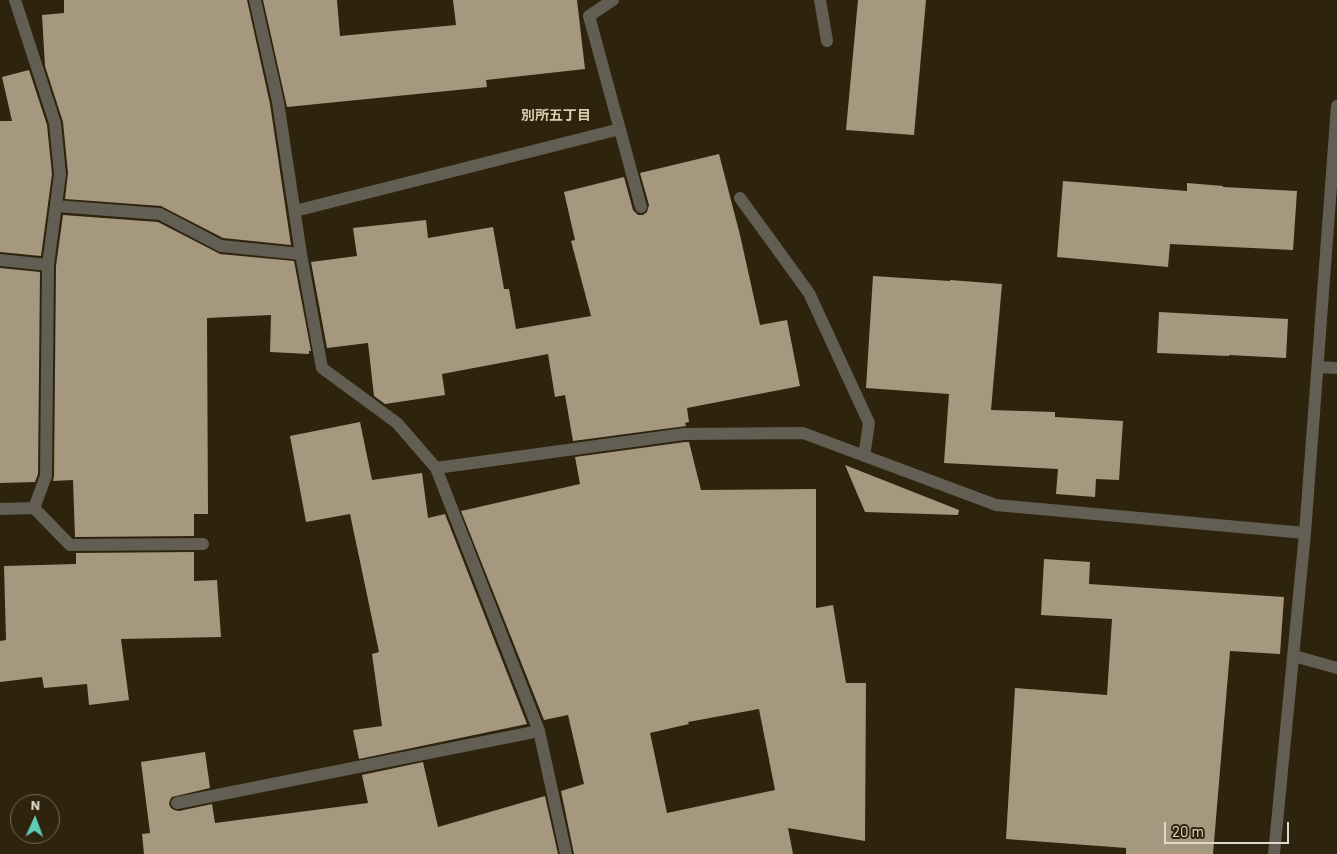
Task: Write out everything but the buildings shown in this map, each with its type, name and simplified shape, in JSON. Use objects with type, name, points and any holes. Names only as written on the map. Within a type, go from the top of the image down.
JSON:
[{"type":"street","points":[[15,0],[55,123],[60,174],[48,265],[46,476],[34,508]]},
{"type":"street","points":[[254,0],[278,102],[301,254],[322,368],[397,423],[436,468],[539,731],[566,854]]},
{"type":"street","points":[[613,0],[589,16],[641,207]]},
{"type":"street","points":[[820,0],[827,40]]},
{"type":"street","points":[[1274,854],[1305,532],[1337,106]]},
{"type":"street","points":[[294,210],[620,129]]},
{"type":"street","points":[[740,198],[809,293],[869,423],[864,456]]},
{"type":"street","points":[[56,206],[160,214],[221,246],[301,254]]},
{"type":"street","points":[[0,260],[48,265]]},
{"type":"street","points":[[1318,366],[1337,368]]},
{"type":"street","points":[[436,468],[684,434],[803,433],[996,505],[1305,532]]},
{"type":"street","points":[[0,509],[34,508],[70,545],[204,544]]},
{"type":"street","points":[[1294,656],[1337,668]]},
{"type":"street","points":[[177,803],[539,731]]},
{"type":"district","name":"別所五丁目","points":[[556,115]]}]
